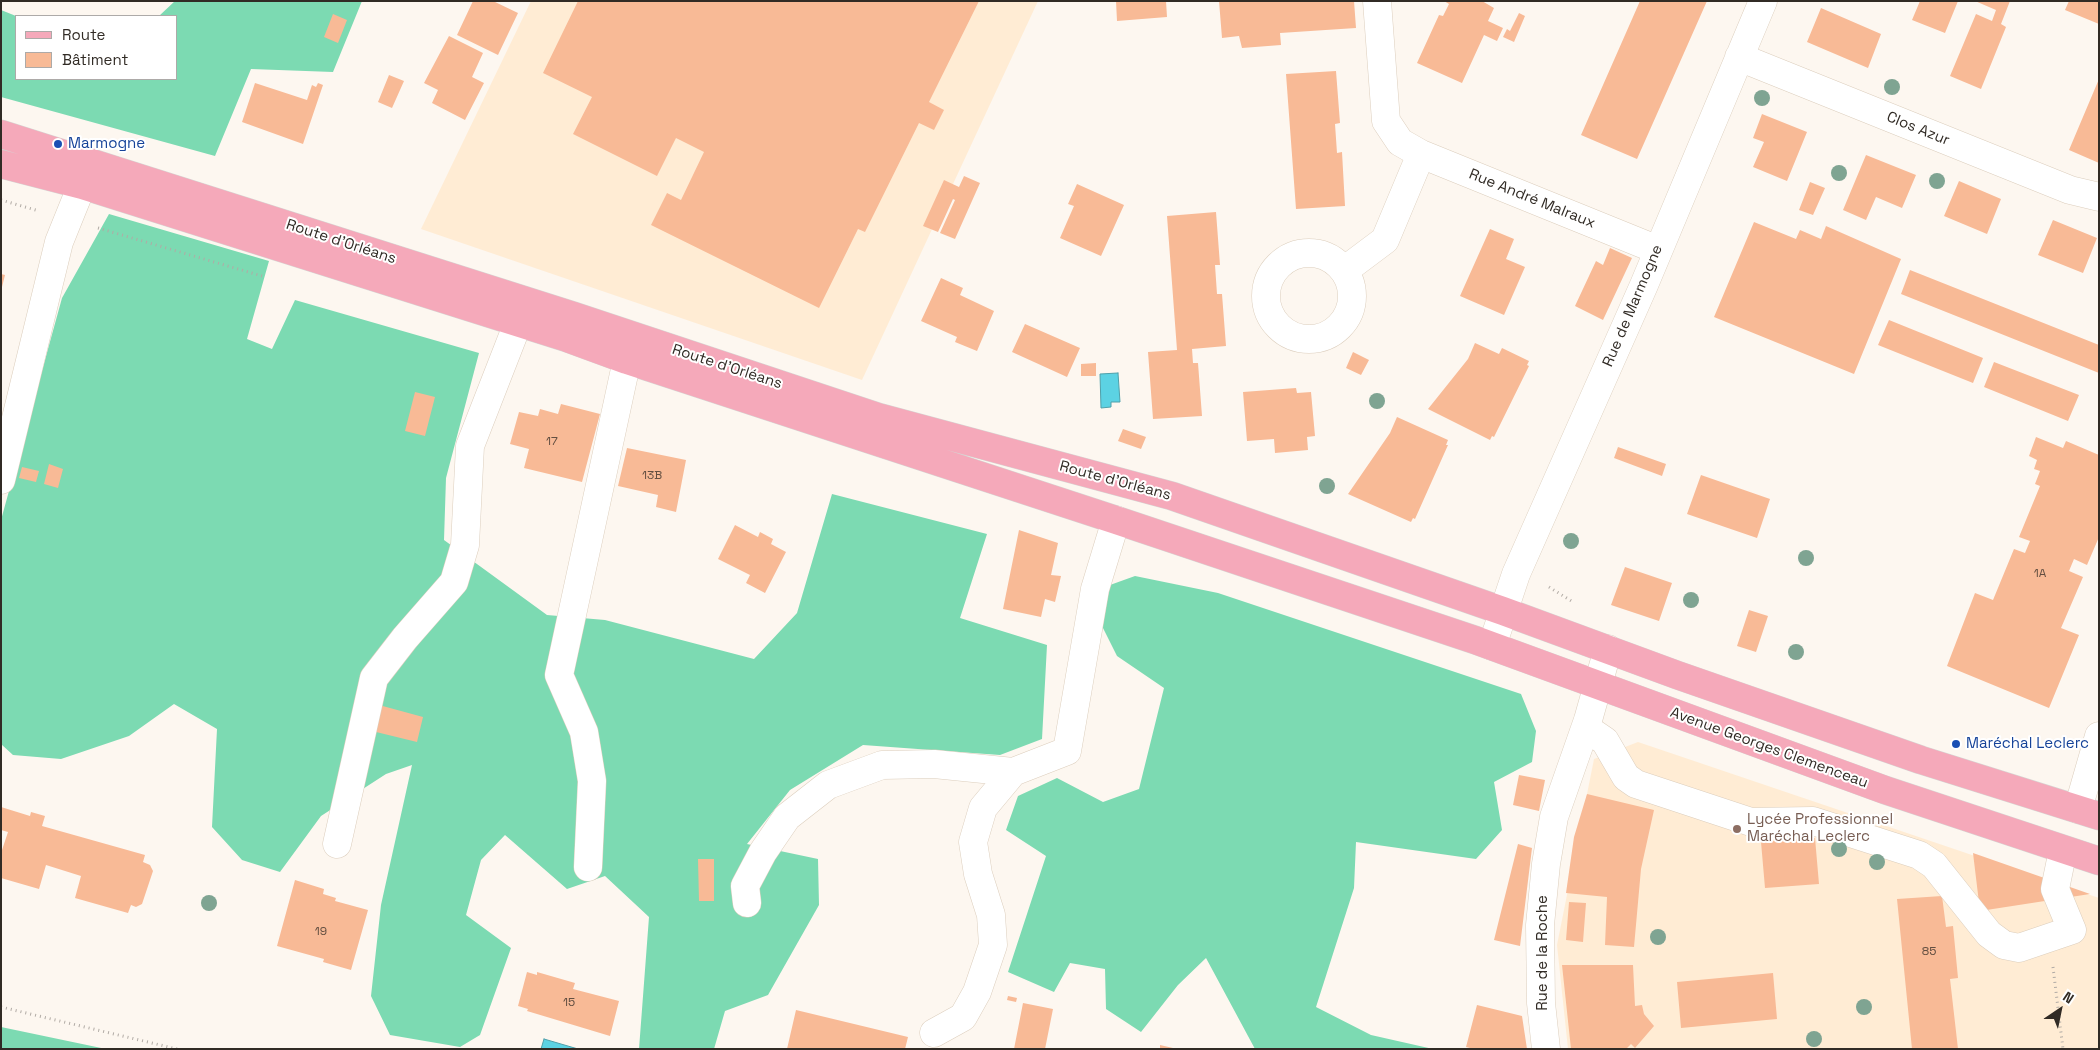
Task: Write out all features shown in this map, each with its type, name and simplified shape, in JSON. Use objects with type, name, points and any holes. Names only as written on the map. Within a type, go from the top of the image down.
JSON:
[{"type":"main road","name":"Route d'Orléans","points":[[1,134],[574,316],[878,417],[1172,496],[1503,611]]},
{"type":"main road","name":"Route d'Orléans","points":[[1,164],[82,185],[518,323],[1116,520],[1441,630]]},
{"type":"main road","points":[[1503,611],[1677,675],[1921,760],[2088,812]]},
{"type":"main road","name":"Avenue Georges Clemenceau","points":[[1441,630],[1492,646],[1885,790],[2099,861]]},
{"type":"street","name":"Rue André Malraux","points":[[1377,1],[1386,120],[1400,142],[1421,154],[1650,247]]},
{"type":"street","name":"Rue de Marmogne","points":[[1492,646],[1516,574],[1644,285],[1650,247],[1739,57],[1763,1]]},
{"type":"street","name":"Clos Azur","points":[[1739,57],[2070,190],[2099,197]]},
{"type":"street","points":[[1345,270],[1385,240],[1421,154]]},
{"type":"street","points":[[1,480],[59,242],[82,185]]},
{"type":"street","points":[[337,844],[374,678],[405,638],[454,582],[465,545],[470,446],[518,323]]},
{"type":"street","points":[[588,866],[592,781],[584,732],[559,675],[627,360]]},
{"type":"street","points":[[747,903],[745,886],[763,852],[787,817],[828,785],[882,764],[934,764],[1012,772],[1067,751],[1095,589],[1116,520]]},
{"type":"street","name":"Rue de la Roche","points":[[1546,1049],[1541,1003],[1540,925],[1546,864],[1554,816],[1586,728],[1608,649]]},
{"type":"street","points":[[1586,728],[1605,741],[1626,777],[1636,784],[1751,822],[1813,821],[1919,855],[1934,866],[1989,934],[2004,945],[2019,948],[2072,930],[2054,889],[2063,850]]},
{"type":"street","points":[[2088,812],[2099,736]]},
{"type":"street","points":[[934,1033],[963,1017],[977,992],[993,945],[991,915],[978,874],[973,842],[983,808],[1012,772]]},
{"type":"path","points":[[1,1007],[177,1049]]},
{"type":"shaded area","points":[[531,1],[1038,1],[862,380],[421,229]]},
{"type":"shaded area","name":"Lycée Professionnel Maréchal Leclerc","points":[[1638,742],[2099,898],[2099,1049],[1568,1049],[1557,945],[1594,759]]},
{"type":"green space","points":[[175,1],[362,1],[333,72],[251,69],[215,156],[1,97],[1,10],[15,16],[15,80],[178,80],[178,15],[160,15]]},
{"type":"green space","points":[[109,214],[269,261],[247,339],[272,349],[295,300],[479,353],[446,478],[444,540],[547,615],[605,620],[754,659],[797,613],[832,494],[987,534],[960,618],[1047,645],[1042,739],[1000,755],[863,745],[790,790],[747,844],[818,859],[819,905],[768,995],[725,1011],[714,1049],[639,1049],[649,917],[605,876],[567,889],[505,835],[481,860],[466,915],[511,948],[480,1035],[460,1047],[390,1035],[371,996],[381,905],[412,765],[386,774],[321,816],[280,872],[242,860],[212,827],[217,729],[174,704],[129,736],[61,759],[13,755],[1,744],[1,520],[62,298]]},
{"type":"green space","points":[[1135,576],[1218,593],[1521,694],[1536,731],[1532,762],[1494,782],[1502,830],[1476,859],[1356,842],[1354,888],[1316,1007],[1371,1035],[1433,1049],[1255,1049],[1206,958],[1178,985],[1141,1032],[1106,1009],[1105,969],[1070,963],[1054,992],[1008,972],[1046,856],[1006,830],[1018,796],[1057,778],[1103,802],[1139,789],[1164,688],[1117,656],[1101,624],[1110,585]]},
{"type":"green space","points":[[1,1027],[106,1049],[1,1049]]},
{"type":"water","points":[[1118,373],[1120,402],[1111,402],[1111,407],[1101,408],[1100,374]]},
{"type":"water","points":[[544,1039],[578,1049],[541,1049]]},
{"type":"building","points":[[473,1],[493,1],[518,13],[498,55],[457,35]]},
{"type":"building","points":[[578,1],[979,1],[929,102],[944,110],[934,130],[919,123],[865,232],[858,229],[819,308],[651,225],[667,193],[681,200],[704,152],[676,138],[657,176],[573,134],[592,97],[543,73]]},
{"type":"building","points":[[1116,1],[1166,1],[1167,17],[1117,21]]},
{"type":"building","points":[[1219,1],[1354,1],[1356,28],[1280,33],[1281,45],[1242,48],[1239,36],[1222,38]]},
{"type":"building","points":[[1444,1],[1482,1],[1494,8],[1488,21],[1503,28],[1497,41],[1484,35],[1462,83],[1417,63],[1439,15],[1443,16],[1449,4]]},
{"type":"building","points":[[1640,1],[1707,1],[1637,159],[1581,135]]},
{"type":"building","points":[[1920,1],[1958,1],[1945,33],[1912,20]]},
{"type":"building","points":[[1975,1],[2010,1],[2001,24],[2006,27],[1981,89],[1950,76],[1976,14],[1992,21],[1996,10]]},
{"type":"building","points":[[2069,1],[2099,1],[2099,24],[2065,10]]},
{"type":"building","points":[[1821,8],[1881,34],[1868,68],[1807,42]]},
{"type":"building","points":[[1519,13],[1525,16],[1514,42],[1503,37],[1507,29],[1510,31]]},
{"type":"building","points":[[333,14],[347,20],[338,43],[324,37]]},
{"type":"building","points":[[449,36],[483,53],[472,77],[484,83],[465,120],[432,103],[438,90],[424,83]]},
{"type":"building","points":[[1336,71],[1340,123],[1335,124],[1337,153],[1342,152],[1345,206],[1296,209],[1286,74]]},
{"type":"building","points":[[389,75],[404,81],[392,108],[378,102]]},
{"type":"building","points":[[2099,79],[2099,163],[2069,150]]},
{"type":"building","points":[[255,83],[307,100],[312,85],[316,87],[318,83],[323,85],[303,144],[242,122]]},
{"type":"building","points":[[1762,114],[1807,132],[1787,181],[1753,167],[1764,142],[1753,138]]},
{"type":"building","points":[[1866,155],[1916,175],[1902,208],[1876,197],[1866,220],[1843,210]]},
{"type":"building","points":[[964,176],[980,183],[955,239],[940,233],[955,200],[953,199],[938,232],[923,226],[944,180],[959,187]]},
{"type":"building","points":[[1959,181],[2001,199],[1987,234],[1944,216]]},
{"type":"building","points":[[1810,182],[1825,188],[1813,215],[1799,210]]},
{"type":"building","points":[[1077,184],[1124,205],[1101,256],[1060,238],[1074,206],[1068,204]]},
{"type":"building","points":[[1216,212],[1220,265],[1215,265],[1217,294],[1222,294],[1226,346],[1192,349],[1193,363],[1198,363],[1202,416],[1153,419],[1148,352],[1177,350],[1167,216]]},
{"type":"building","points":[[2053,220],[2097,238],[2083,273],[2038,255]]},
{"type":"building","points":[[1754,222],[1796,239],[1800,230],[1821,239],[1826,226],[1901,259],[1854,374],[1714,317]]},
{"type":"building","points":[[1490,229],[1514,239],[1506,259],[1525,267],[1504,315],[1460,296]]},
{"type":"building","points":[[1610,248],[1632,258],[1603,320],[1575,306],[1596,261],[1603,265]]},
{"type":"building","points":[[1910,270],[2099,345],[2099,373],[1901,294]]},
{"type":"building","points":[[1,274],[5,275],[2,287],[1,287]]},
{"type":"building","points":[[941,278],[963,288],[960,295],[994,311],[977,351],[955,342],[957,337],[921,321]]},
{"type":"building","points":[[1889,320],[1983,358],[1973,383],[1878,345]]},
{"type":"building","points":[[1025,324],[1080,348],[1067,377],[1012,352]]},
{"type":"building","points":[[1475,343],[1499,354],[1502,348],[1529,361],[1527,365],[1529,366],[1494,437],[1492,436],[1490,440],[1428,409],[1468,359]]},
{"type":"building","points":[[1353,352],[1369,360],[1361,375],[1346,368]]},
{"type":"building","points":[[1994,362],[2079,395],[2068,421],[1984,387]]},
{"type":"building","points":[[1096,363],[1096,376],[1081,376],[1081,364]]},
{"type":"building","points":[[1296,388],[1297,393],[1311,392],[1315,436],[1307,437],[1308,450],[1275,453],[1274,439],[1247,441],[1243,392]]},
{"type":"building","points":[[415,392],[435,397],[425,436],[405,431]]},
{"type":"building","points":[[561,404],[600,414],[582,482],[524,468],[529,449],[510,444],[519,412],[538,416],[540,409],[558,414]]},
{"type":"building","points":[[1397,417],[1448,440],[1446,445],[1448,445],[1415,519],[1413,518],[1411,522],[1348,494],[1390,433]]},
{"type":"building","points":[[1123,429],[1146,437],[1141,449],[1118,441]]},
{"type":"building","points":[[2036,437],[2063,448],[2066,441],[2099,455],[2099,537],[2087,565],[2074,559],[2069,571],[2083,577],[2061,628],[2079,635],[2049,708],[1947,666],[1975,593],[1993,600],[2014,549],[2025,553],[2030,541],[2019,537],[2040,486],[2035,484],[2040,471],[2034,469],[2037,460],[2029,456]]},
{"type":"building","points":[[1618,447],[1666,464],[1662,476],[1614,458]]},
{"type":"building","points":[[627,448],[686,460],[676,512],[656,507],[658,495],[618,486]]},
{"type":"building","points":[[49,464],[63,469],[58,488],[44,484]]},
{"type":"building","points":[[22,467],[39,471],[36,482],[19,478]]},
{"type":"building","points":[[1701,475],[1770,499],[1757,538],[1687,514]]},
{"type":"building","points":[[735,525],[758,537],[760,532],[773,539],[771,544],[786,552],[765,593],[746,583],[750,575],[718,559]]},
{"type":"building","points":[[1019,530],[1058,543],[1051,575],[1061,576],[1055,602],[1045,599],[1041,617],[1003,609]]},
{"type":"building","points":[[1625,567],[1672,583],[1659,621],[1611,605]]},
{"type":"building","points":[[1749,610],[1768,616],[1756,652],[1737,646]]},
{"type":"building","points":[[379,705],[423,717],[417,742],[372,731]]},
{"type":"building","points":[[1519,775],[1545,780],[1539,811],[1513,805]]},
{"type":"building","points":[[1587,794],[1654,810],[1641,869],[1634,947],[1605,945],[1607,897],[1566,893],[1574,837]]},
{"type":"building","points":[[1,807],[30,816],[31,812],[45,816],[42,826],[145,855],[143,862],[150,865],[153,871],[142,904],[136,907],[131,905],[128,913],[75,898],[81,876],[46,865],[39,889],[1,878],[1,853],[8,832],[1,830]]},
{"type":"building","points":[[1815,838],[1819,884],[1765,888],[1761,842]]},
{"type":"building","points":[[1518,844],[1532,848],[1520,946],[1494,940]]},
{"type":"building","points":[[1973,853],[2090,894],[1980,911]]},
{"type":"building","points":[[698,859],[714,859],[714,901],[699,901]]},
{"type":"building","points":[[295,880],[324,889],[323,894],[336,898],[335,901],[368,910],[351,970],[323,962],[324,959],[277,946]]},
{"type":"building","points":[[1942,896],[1946,927],[1953,926],[1958,978],[1950,979],[1958,1049],[1912,1049],[1897,899]]},
{"type":"building","points":[[1569,902],[1586,903],[1583,942],[1566,940]]},
{"type":"building","points":[[1562,965],[1633,965],[1635,1006],[1642,1005],[1644,1014],[1654,1026],[1635,1048],[1631,1044],[1626,1049],[1571,1049]]},
{"type":"building","points":[[527,972],[537,975],[537,972],[575,983],[573,989],[619,1001],[610,1036],[527,1011],[528,1009],[518,1006]]},
{"type":"building","points":[[1773,973],[1777,1019],[1681,1028],[1677,982]]},
{"type":"building","points":[[1008,996],[1017,998],[1016,1002],[1007,1000]]},
{"type":"building","points":[[1023,1003],[1053,1009],[1045,1049],[1014,1049]]},
{"type":"building","points":[[1477,1005],[1522,1016],[1527,1049],[1474,1049],[1466,1047]]},
{"type":"building","points":[[796,1010],[908,1037],[905,1049],[787,1049]]},
{"type":"building","points":[[1160,1045],[1173,1048],[1173,1049],[1160,1049]]},
{"type":"place","name":"Marmogne","points":[[58,144]]},
{"type":"place","name":"Maréchal Leclerc","points":[[1956,744]]},
{"type":"place","name":"Lycée Professionnel Maréchal Leclerc","points":[[1737,829]]}]
